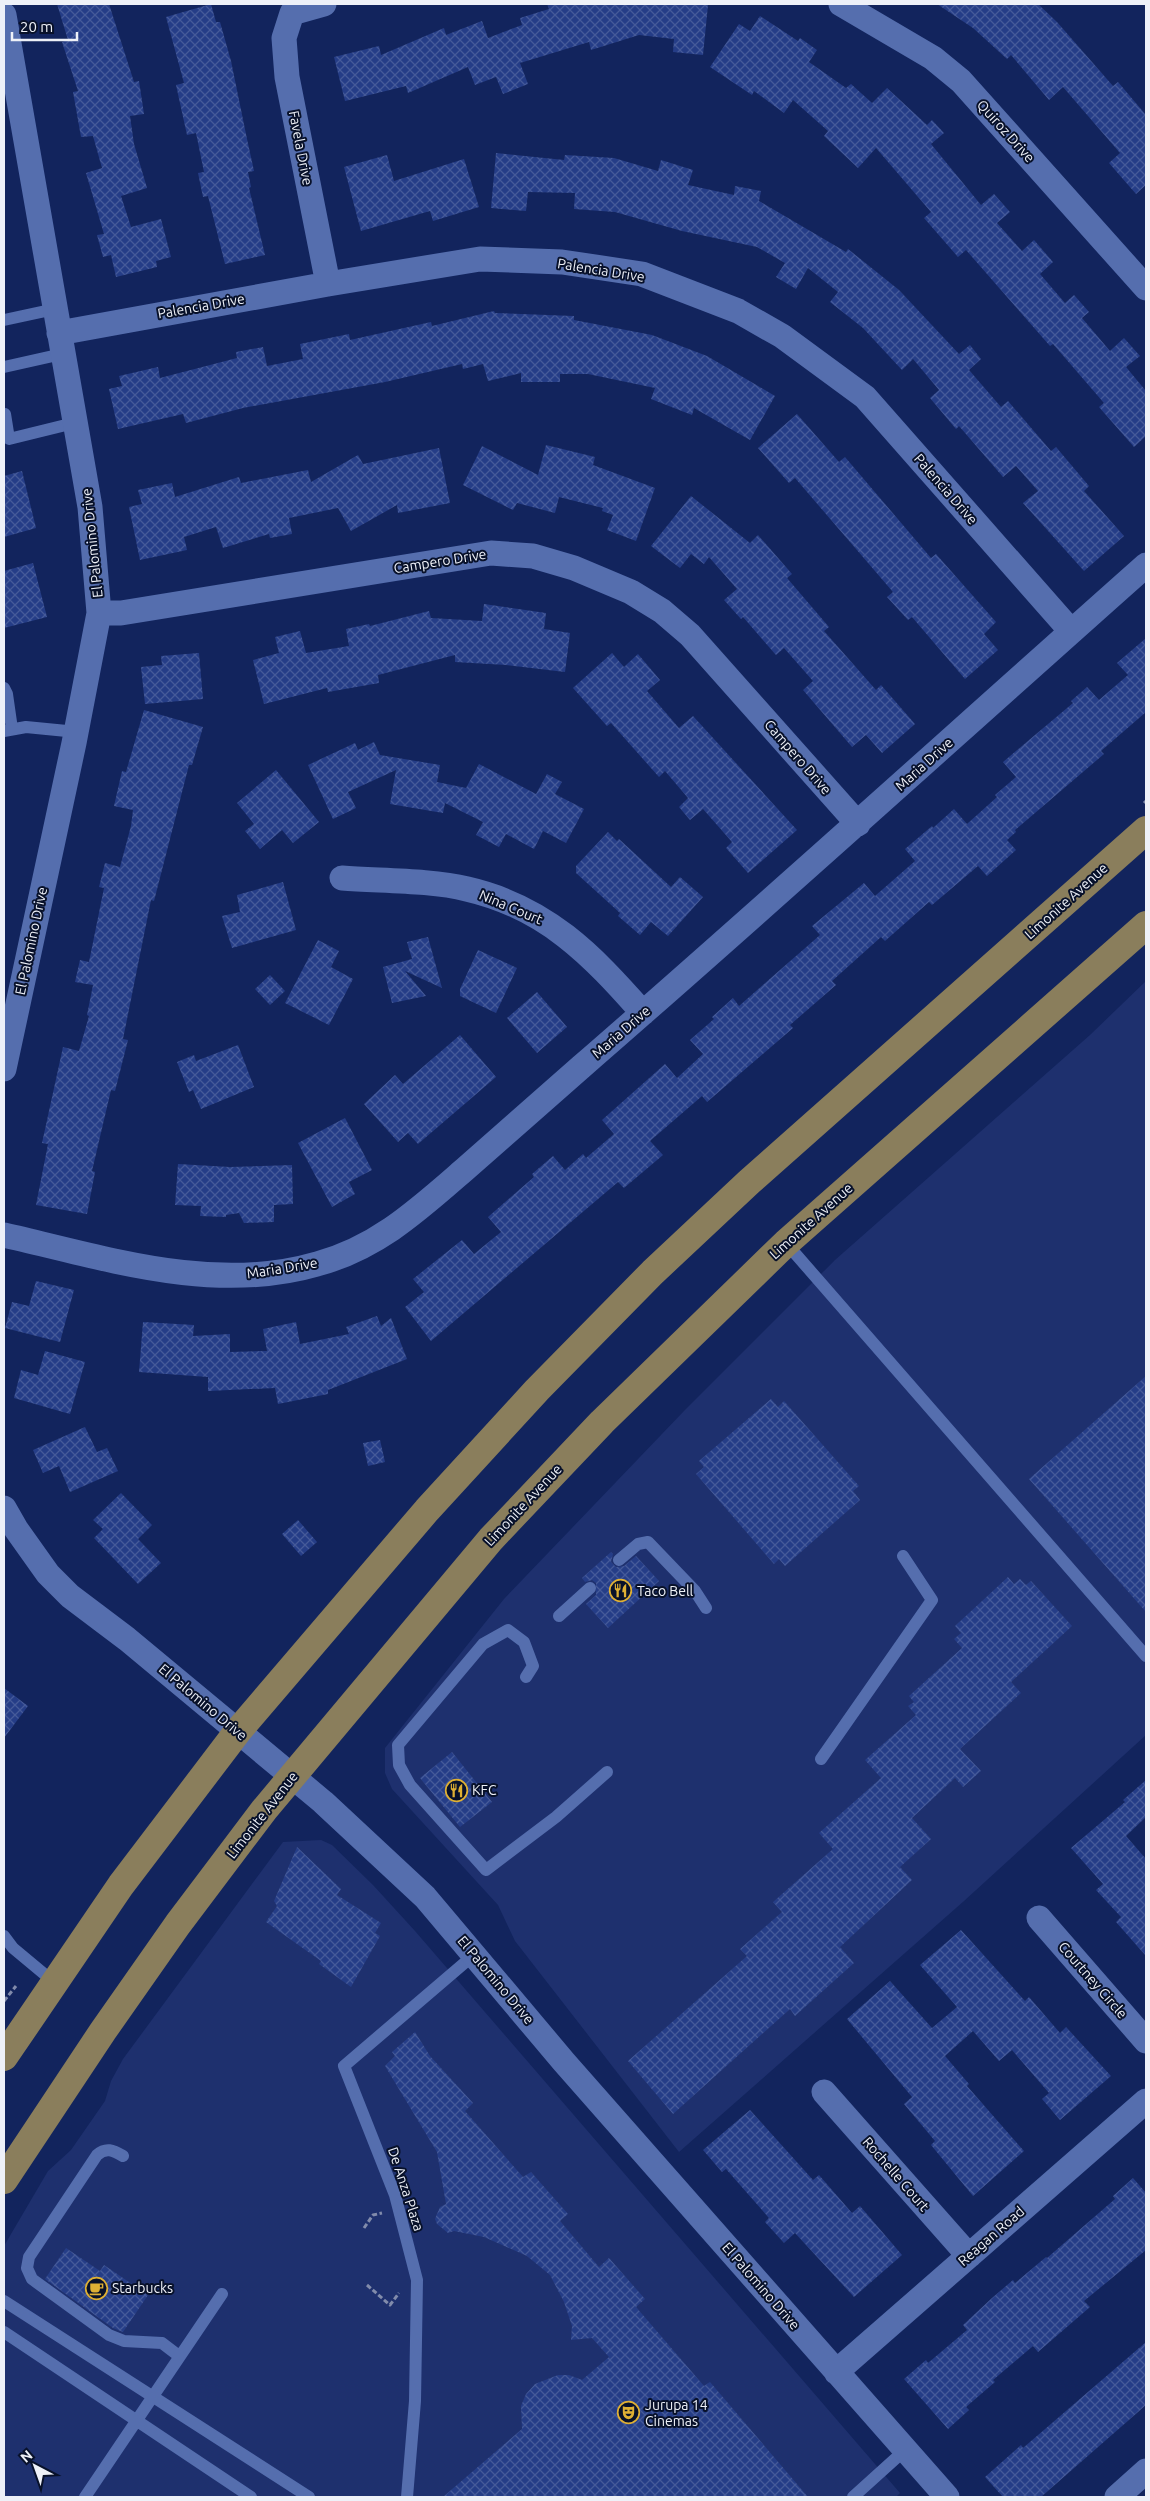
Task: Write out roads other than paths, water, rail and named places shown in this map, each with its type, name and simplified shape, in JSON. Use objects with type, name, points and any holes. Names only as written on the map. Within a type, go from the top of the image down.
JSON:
[{"type":"main road","name":"Limonite Avenue","points":[[4,2057],[121,1885],[238,1731],[427,1510],[538,1390],[653,1272],[756,1175],[1146,830]]},
{"type":"main road","name":"Limonite Avenue","points":[[4,2180],[67,2083],[178,1924],[291,1776],[491,1539],[602,1422],[786,1243],[1146,925]]},
{"type":"street","name":"Favela Drive","points":[[324,4],[292,13],[284,38],[287,77],[328,284]]},
{"type":"street","name":"Quiroz Drive","points":[[841,4],[933,58],[961,81],[1146,288]]},
{"type":"street","name":"El Palomino Drive","points":[[4,22],[90,507],[99,613],[77,732],[4,1069]]},
{"type":"street","name":"Palencia Drive","points":[[59,332],[328,284],[480,260],[562,262],[642,274],[738,311],[790,342],[865,397],[1072,631]]},
{"type":"street","name":"Campero Drive","points":[[99,613],[121,613],[491,553],[534,556],[574,568],[631,592],[662,611],[690,635],[858,824]]},
{"type":"street","name":"Maria Drive","points":[[4,1236],[135,1265],[226,1275],[268,1273],[315,1265],[360,1250],[396,1227],[427,1202],[858,824],[1146,565]]},
{"type":"street","name":"Nina Court","points":[[342,878],[466,889],[510,903],[549,923],[578,944],[605,969],[643,1013]]},
{"type":"street","name":"El Palomino Drive","points":[[4,1508],[16,1529],[48,1574],[70,1596],[134,1645],[323,1802],[425,1897],[570,2069],[947,2497]]},
{"type":"street","name":"Courtney Circle","points":[[1040,1918],[1146,2041]]},
{"type":"street","name":"Rochelle Court","points":[[824,2092],[969,2256]]},
{"type":"street","name":"Reagan Road","points":[[836,2372],[1146,2101]]},
{"type":"street","points":[[1117,2497],[1146,2471]]},
{"type":"lane","points":[[4,320],[59,332]]},
{"type":"lane","points":[[4,367],[59,332]]},
{"type":"lane","points":[[5,414],[9,439],[74,423]]},
{"type":"lane","points":[[4,688],[7,694],[8,730],[26,727],[77,732]]},
{"type":"lane","points":[[786,1243],[1146,1656]]},
{"type":"lane","points":[[619,1560],[638,1544],[648,1542],[695,1591],[706,1608]]},
{"type":"lane","points":[[821,1760],[932,1600],[903,1556]]},
{"type":"lane","points":[[559,1616],[590,1588]]},
{"type":"lane","points":[[526,1677],[533,1666],[524,1642],[508,1630],[483,1644],[398,1745],[399,1765],[410,1785],[486,1870],[556,1817],[607,1772]]},
{"type":"lane","points":[[4,1936],[12,1948],[55,1983]]},
{"type":"lane","name":"De Anza Plaza","points":[[407,2497],[415,2401],[417,2280],[395,2196],[344,2066],[475,1954]]},
{"type":"lane","points":[[123,2156],[113,2150],[102,2150],[97,2155],[29,2257],[27,2268],[32,2279],[47,2292],[109,2335],[124,2340],[162,2343],[179,2356]]},
{"type":"lane","points":[[85,2497],[222,2294]]},
{"type":"lane","points":[[4,2301],[309,2497]]},
{"type":"lane","points":[[4,2332],[251,2497]]},
{"type":"lane","points":[[853,2497],[905,2450]]},
{"type":"place","name":"Taco Bell","points":[[621,1591]]},
{"type":"place","name":"KFC","points":[[456,1790]]},
{"type":"place","name":"Starbucks","points":[[96,2288]]},
{"type":"place","name":"Jurupa 14 Cinemas","points":[[629,2413]]}]
